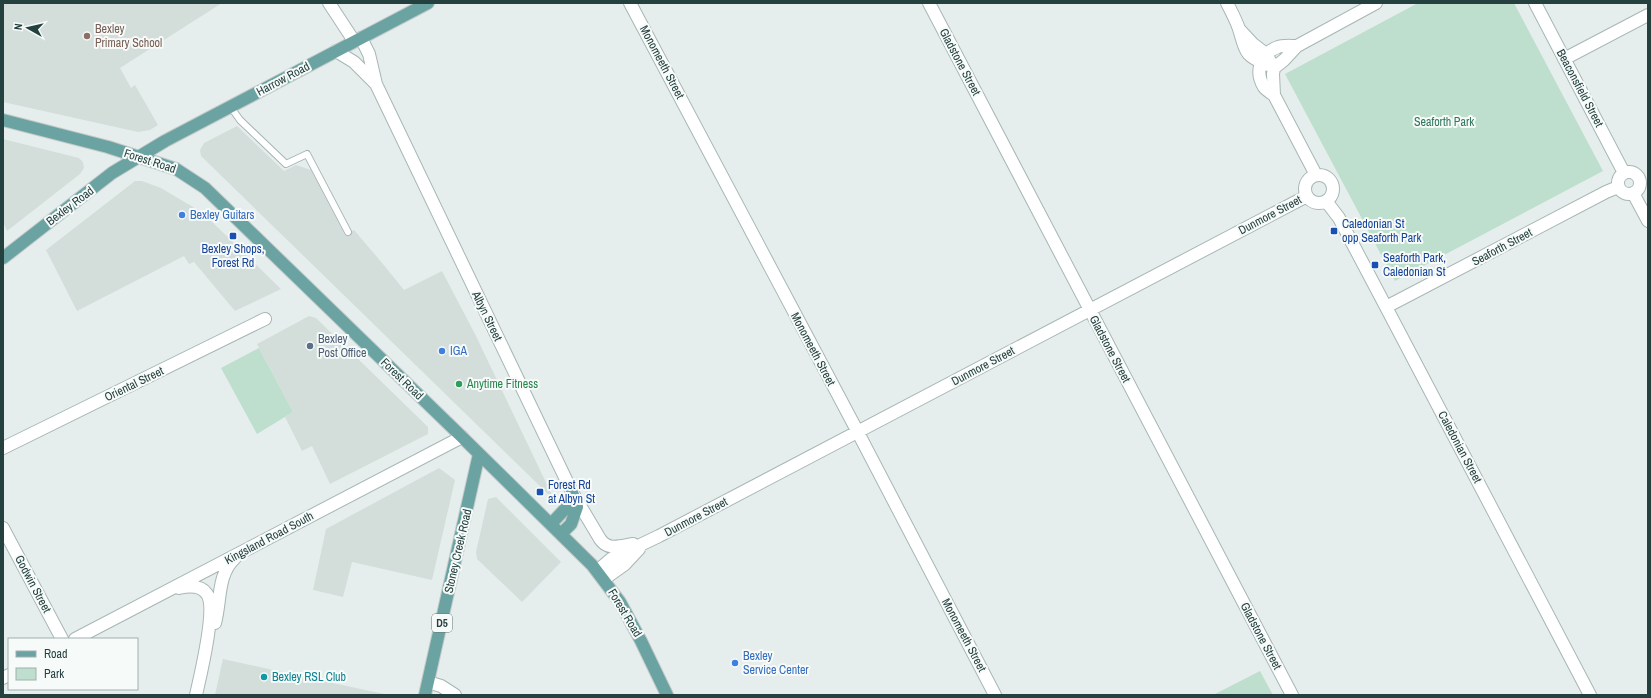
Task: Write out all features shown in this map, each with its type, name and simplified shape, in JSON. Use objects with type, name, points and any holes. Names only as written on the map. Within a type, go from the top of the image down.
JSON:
[{"type":"main road","name":"Harrow Road","points":[[139,158],[166,141],[230,106],[428,3]]},
{"type":"main road","name":"Forest Road","points":[[3,120],[108,147],[139,158],[176,168],[205,188],[551,524],[600,575],[620,602],[668,695]]},
{"type":"main road","name":"Bexley Road","points":[[3,258],[112,173],[139,158]]},
{"type":"main road","name":"Stoney Creek Road","points":[[426,695],[479,454]]},
{"type":"main road","points":[[551,524],[567,507],[572,492]]},
{"type":"main road","points":[[561,534],[571,524],[577,507],[572,492]]},
{"type":"street","name":"Albyn Street","points":[[329,3],[369,54],[376,84],[572,492],[605,545]]},
{"type":"street","name":"Monomeeth Street","points":[[630,3],[858,432],[995,695]]},
{"type":"street","name":"Gladstone Street","points":[[929,3],[1292,695]]},
{"type":"street","points":[[1227,3],[1239,28],[1244,48],[1248,54],[1263,58],[1274,68]]},
{"type":"street","points":[[1316,175],[1274,95],[1274,68],[1297,46],[1376,3]]},
{"type":"street","name":"Beaconsfield Street","points":[[1535,3],[1624,173]]},
{"type":"street","points":[[1564,59],[1648,15]]},
{"type":"street","points":[[1274,95],[1264,88],[1259,74],[1263,58],[1280,46],[1297,46]]},
{"type":"street","name":"Albyn Street","points":[[336,51],[354,62],[376,84]]},
{"type":"street","points":[[1624,173],[1634,173],[1644,177],[1638,190],[1630,194],[1623,193],[1618,187],[1619,177],[1624,173]]},
{"type":"street","points":[[1316,175],[1327,177],[1332,183],[1332,195],[1326,201],[1318,203],[1314,202],[1307,196],[1306,184],[1316,175]]},
{"type":"street","name":"Seaforth Street","points":[[1386,307],[1618,187]]},
{"type":"street","points":[[1633,193],[1648,221]]},
{"type":"street","name":"Dunmore Street","points":[[600,575],[625,564],[639,549],[659,536],[1307,196]]},
{"type":"street","name":"Caledonian Street","points":[[1326,201],[1338,218],[1386,307],[1590,695]]},
{"type":"street","name":"Oriental Street","points":[[3,448],[265,319]]},
{"type":"street","name":"Kingsland Road South","points":[[77,638],[462,437]]},
{"type":"street","name":"Godwin Street","points":[[3,528],[61,638]]},
{"type":"street","name":"Dunmore Street","points":[[605,545],[612,547],[619,546],[646,541],[659,536]]},
{"type":"street","points":[[196,695],[207,646],[218,613],[222,582],[226,569],[230,562],[245,550]]},
{"type":"street","points":[[148,602],[168,592],[184,587],[193,587],[205,592],[208,595],[210,603],[207,646]]},
{"type":"street","points":[[428,682],[441,686],[455,695]]},
{"type":"lane","points":[[230,106],[240,120],[286,164],[307,154],[348,232]]},
{"type":"shaded area","name":"Bexley Primary School","points":[[3,3],[222,3],[120,68],[131,88],[135,85],[158,125],[150,130],[138,132],[3,102]]},
{"type":"shaded area","points":[[237,126],[284,171],[296,165],[311,170],[345,235],[354,230],[404,290],[442,271],[476,336],[552,495],[550,496],[201,156],[200,150],[204,143]]},
{"type":"shaded area","points":[[3,139],[79,158],[83,162],[84,168],[80,174],[7,231],[3,222]]},
{"type":"shaded area","points":[[135,181],[142,181],[161,188],[203,213],[281,289],[235,311],[194,262],[189,264],[184,256],[77,311],[46,250]]},
{"type":"shaded area","points":[[309,316],[316,318],[428,427],[428,434],[330,484],[312,446],[302,451],[285,417],[293,412],[257,344]]},
{"type":"shaded area","points":[[439,468],[455,480],[432,580],[352,562],[343,597],[313,590],[326,529]]},
{"type":"shaded area","points":[[496,497],[561,562],[522,602],[477,559],[476,552],[488,499]]},
{"type":"shaded area","name":"Bexley RSL Club","points":[[223,659],[314,679],[389,695],[215,695]]},
{"type":"green space","name":"Seaforth Park","points":[[1418,3],[1514,3],[1603,171],[1395,281],[1285,74]]},
{"type":"green space","points":[[259,348],[293,412],[257,434],[221,368]]},
{"type":"green space","points":[[1260,671],[1273,695],[1213,695]]},
{"type":"place","name":"Bexley Primary School","points":[[87,36]]},
{"type":"place","name":"Bexley Guitars","points":[[182,215]]},
{"type":"place","name":"Caledonian St opp Seaforth Park","points":[[1334,231]]},
{"type":"place","name":"Bexley Shops, Forest Rd","points":[[233,236]]},
{"type":"place","name":"Seaforth Park, Caledonian St","points":[[1375,265]]},
{"type":"place","name":"Bexley Post Office","points":[[310,346]]},
{"type":"place","name":"IGA","points":[[442,351]]},
{"type":"place","name":"Anytime Fitness","points":[[459,384]]},
{"type":"place","name":"Forest Rd at Albyn St","points":[[540,492]]},
{"type":"place","name":"Bexley Service Center","points":[[735,663]]},
{"type":"place","name":"Bexley RSL Club","points":[[264,677]]}]
